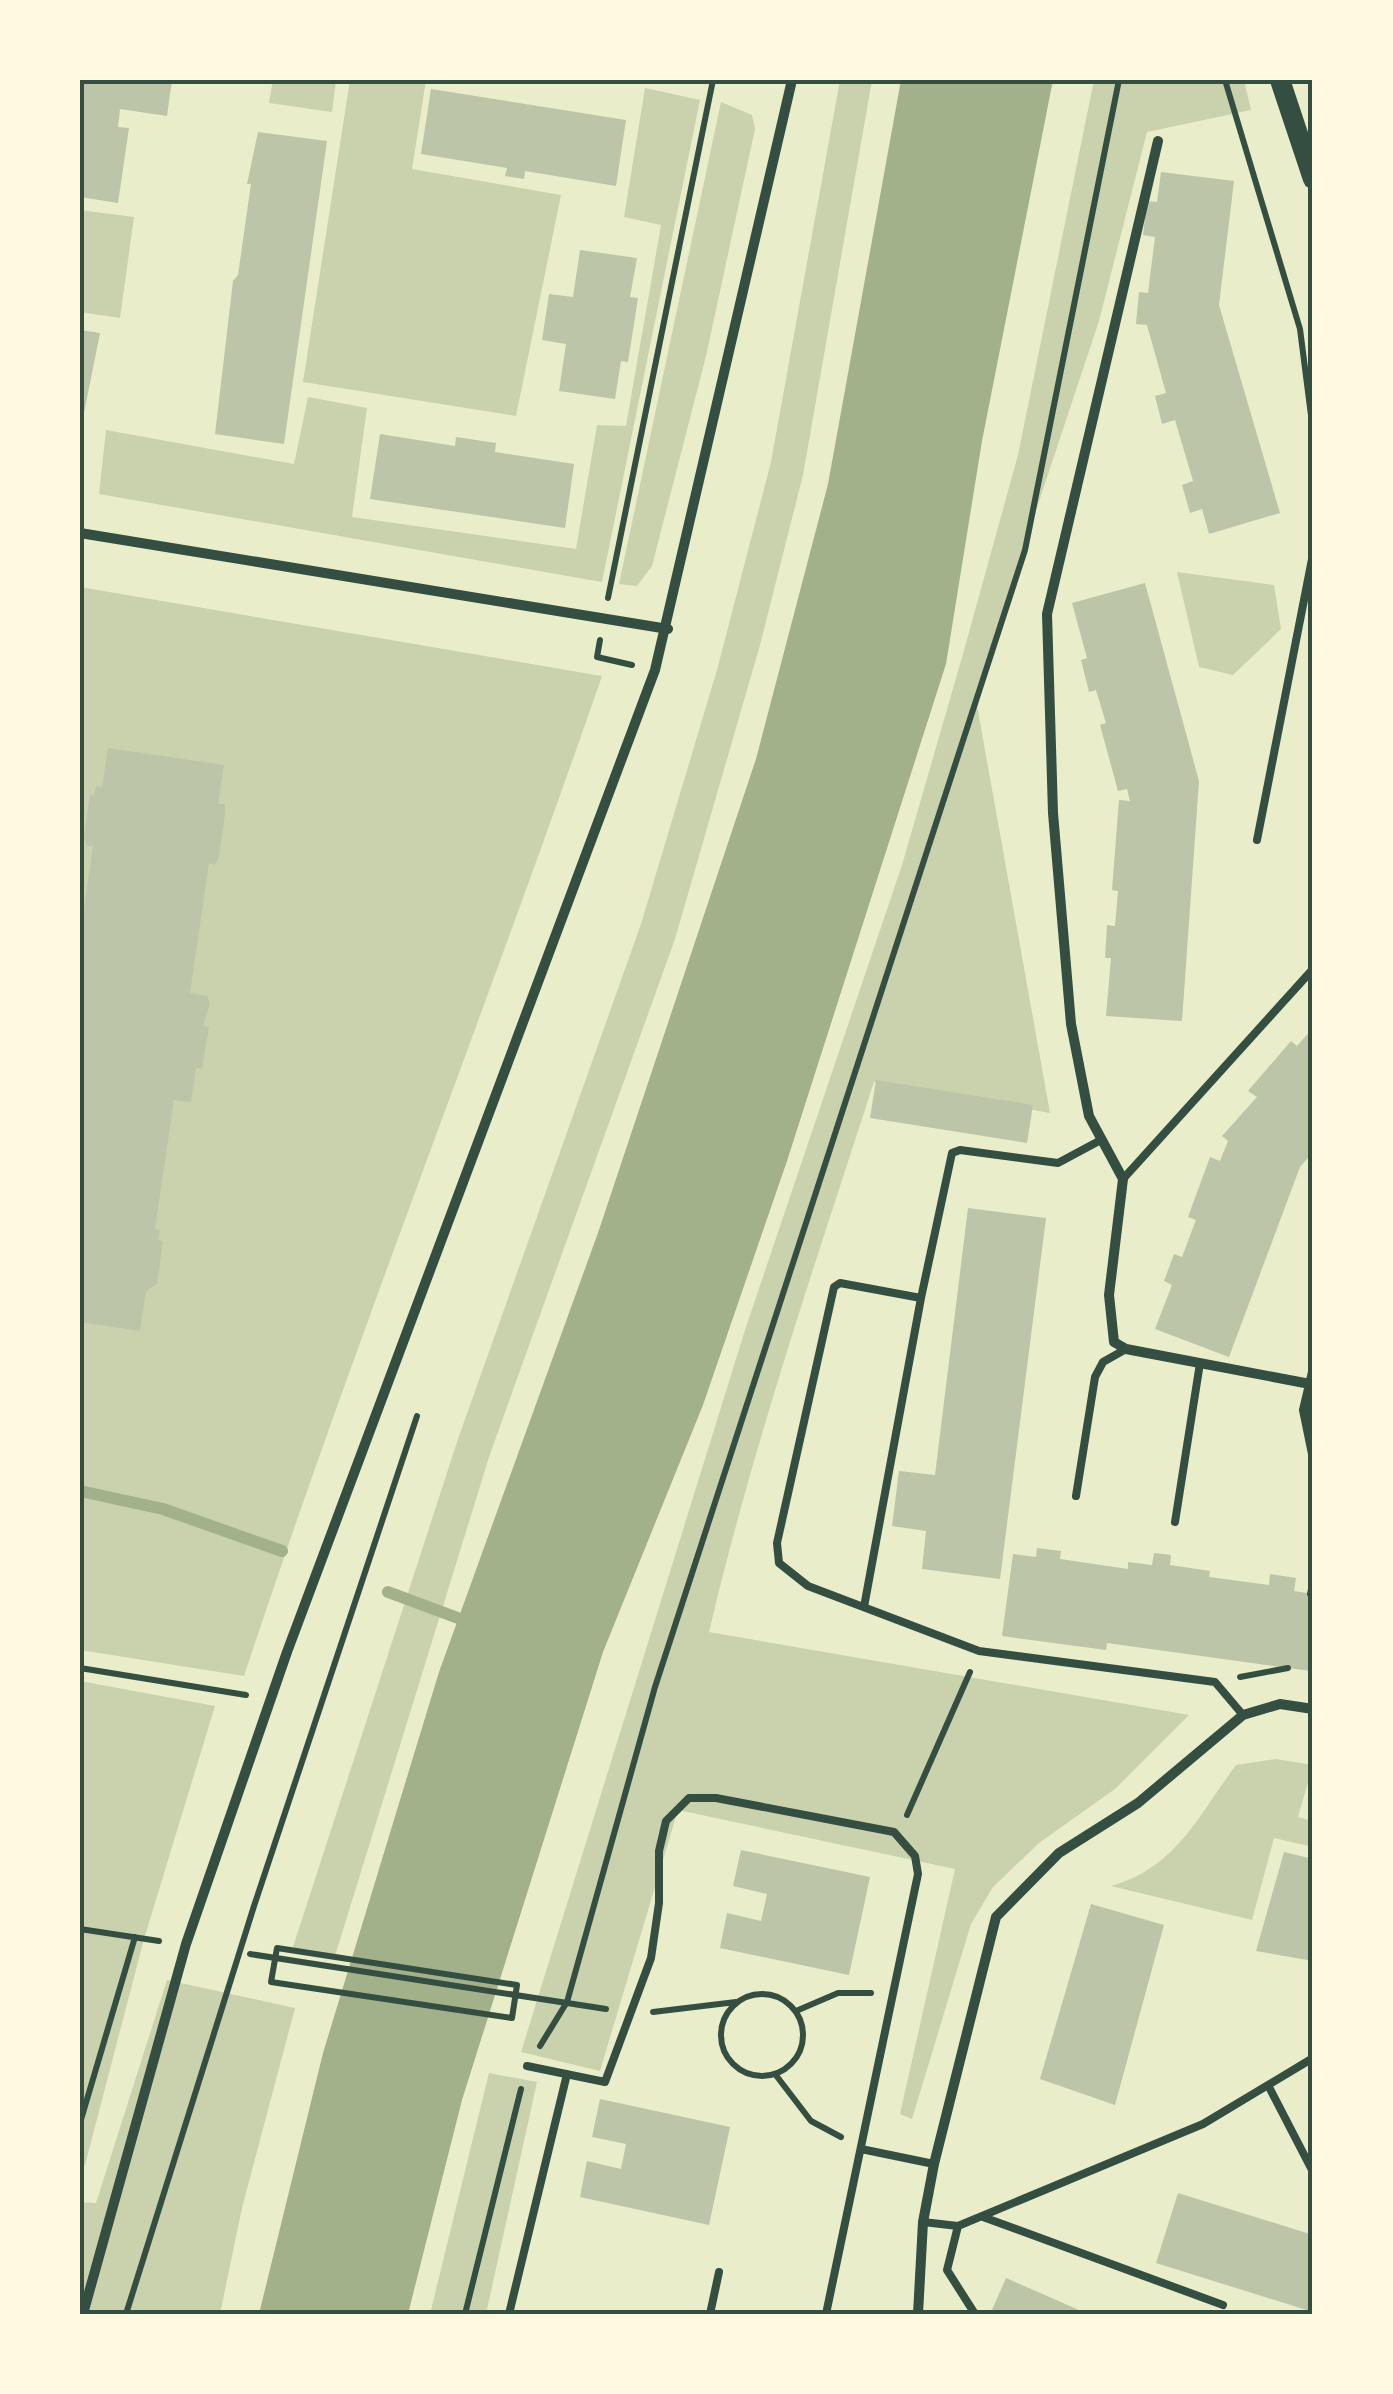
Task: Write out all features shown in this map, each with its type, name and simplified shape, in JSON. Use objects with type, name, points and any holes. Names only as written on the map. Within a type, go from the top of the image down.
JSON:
[{"type":"main road","points":[[1280,80],[1313,179]]},
{"type":"street","points":[[83,2314],[186,1944],[668,629],[792,80]]},
{"type":"street","points":[[1158,141],[1047,614],[1053,813],[1071,1024],[1098,1141],[1123,1180],[1109,1310],[1114,1342],[1126,1349],[1200,1363],[1312,1378],[1304,1410],[1313,1454]]},
{"type":"street","points":[[80,534],[668,629]]},
{"type":"street","points":[[918,2314],[923,2222],[934,2164],[996,1917],[1059,1853],[1138,1803],[1242,1715],[1280,1704],[1313,1709]]},
{"type":"lane","points":[[1257,840],[1313,556]]},
{"type":"lane","points":[[1123,1180],[1313,969]]},
{"type":"lane","points":[[864,1608],[921,1298],[952,1154],[960,1150],[1058,1163],[1098,1141]]},
{"type":"lane","points":[[921,1298],[840,1283],[834,1287],[776,1544],[779,1563],[791,1576],[978,1652],[1215,1682],[1242,1715]]},
{"type":"lane","points":[[1076,1496],[1095,1377],[1104,1362],[1126,1349]]},
{"type":"lane","points":[[1175,1522],[1200,1363]]},
{"type":"lane","points":[[527,2066],[606,2082],[651,1958],[660,1890],[659,1851],[666,1822],[689,1798],[716,1798],[894,1832],[915,1856],[918,1874],[826,2314]]},
{"type":"lane","points":[[923,2222],[958,2226],[982,2217],[1202,2124],[1313,2058]]},
{"type":"lane","points":[[509,2314],[567,2074]]},
{"type":"lane","points":[[1268,2084],[1313,2172]]},
{"type":"lane","points":[[861,2148],[934,2164]]},
{"type":"lane","points":[[982,2217],[1223,2305]]},
{"type":"lane","points":[[958,2226],[947,2270],[976,2314]]},
{"type":"lane","points":[[710,2314],[719,2272]]},
{"type":"path","points":[[604,618],[713,80]]},
{"type":"path","points":[[465,2314],[527,2066],[567,2002],[655,1687],[1025,550],[1119,80]]},
{"type":"path","points":[[1225,80],[1300,330],[1313,430]]},
{"type":"path","points":[[126,2314],[254,1906],[417,1416]]},
{"type":"path","points":[[1310,1594],[1313,1580]]},
{"type":"path","points":[[894,1832],[916,1803],[978,1652]]},
{"type":"path","points":[[80,1668],[273,1700]]},
{"type":"path","points":[[1215,1682],[1288,1668]]},
{"type":"path","points":[[80,1929],[159,1941]]},
{"type":"path","points":[[80,2123],[135,1938]]},
{"type":"path","points":[[250,1954],[567,2002]]},
{"type":"path","points":[[274,1958],[271,1982],[512,2018],[519,1994]]},
{"type":"path","points":[[796,2011],[838,1992],[895,1993]]},
{"type":"path","points":[[756,1993],[778,1996],[796,2011],[803,2028],[801,2048],[791,2064],[775,2074],[752,2075],[732,2064],[721,2043],[722,2020],[736,2002],[756,1993]]},
{"type":"path","points":[[775,2074],[811,2120],[861,2148]]},
{"type":"shaded area","points":[[273,80],[336,80],[332,112],[269,103]]},
{"type":"shaded area","points":[[350,80],[426,80],[412,169],[561,195],[516,416],[303,382]]},
{"type":"shaded area","points":[[840,80],[872,80],[803,475],[760,645],[675,939],[489,1457],[335,1956],[292,1950],[458,1439],[641,924],[717,670],[771,462]]},
{"type":"shaded area","points":[[901,80],[1053,80],[982,441],[946,664],[787,1161],[703,1405],[603,1652],[462,2100],[408,2314],[259,2314],[323,2053],[439,1672],[599,1230],[756,759],[828,484]]},
{"type":"shaded area","points":[[1094,80],[1244,80],[1251,110],[1147,132],[1099,321],[975,694],[1050,1113],[874,1082],[765,1424],[709,1632],[1189,1715],[1115,1789],[1039,1843],[993,1887],[971,1924],[912,2119],[900,2114],[955,1869],[678,1810],[600,2071],[521,2052],[745,1330],[902,865],[1018,455]]},
{"type":"shaded area","points":[[645,88],[700,100],[602,582],[99,494],[106,430],[294,464],[308,397],[367,408],[352,517],[576,549],[597,425],[626,426],[661,225],[624,217]]},
{"type":"shaded area","points":[[721,102],[752,115],[755,129],[706,356],[652,566],[637,586],[619,584]]},
{"type":"shaded area","points":[[80,210],[134,217],[120,318],[80,312]]},
{"type":"shaded area","points":[[1177,572],[1274,585],[1281,629],[1233,675],[1199,667]]},
{"type":"shaded area","points":[[80,587],[602,676],[330,1425],[244,1676],[80,1650]]},
{"type":"shaded area","points":[[80,1681],[215,1706],[144,1939],[85,2165],[80,2164]]},
{"type":"shaded area","points":[[1276,1759],[1313,1765],[1298,1817],[1313,1821],[1313,1847],[1274,1838],[1252,1920],[1111,1886],[1153,1867],[1169,1853],[1236,1765]]},
{"type":"shaded area","points":[[167,1980],[295,2008],[242,2208],[220,2314],[80,2314],[80,2202],[96,2203]]},
{"type":"shaded area","points":[[489,2073],[537,2082],[486,2314],[430,2314]]},
{"type":"building","points":[[80,80],[172,80],[167,116],[120,109],[118,127],[129,128],[118,203],[80,197]]},
{"type":"building","points":[[431,89],[626,120],[616,186],[525,171],[524,179],[505,176],[507,168],[421,154]]},
{"type":"building","points":[[258,132],[327,141],[284,444],[215,434],[233,281],[238,275],[251,184],[247,184]]},
{"type":"building","points":[[1161,172],[1234,181],[1219,305],[1280,513],[1209,534],[1202,509],[1190,513],[1182,485],[1193,481],[1175,420],[1162,424],[1155,396],[1166,393],[1147,325],[1136,324],[1139,292],[1148,293],[1155,237],[1143,235],[1147,201],[1157,202]]},
{"type":"building","points":[[580,250],[637,258],[630,297],[638,298],[628,362],[621,361],[615,399],[559,391],[566,344],[542,340],[549,294],[573,297]]},
{"type":"building","points":[[80,330],[100,333],[82,423],[80,423]]},
{"type":"building","points":[[380,434],[455,446],[456,437],[496,443],[495,452],[574,464],[565,528],[370,499]]},
{"type":"building","points":[[1145,583],[1199,781],[1182,1021],[1106,1016],[1111,958],[1105,958],[1107,925],[1115,926],[1118,891],[1112,890],[1119,800],[1130,801],[1127,789],[1118,791],[1100,725],[1106,723],[1096,690],[1089,692],[1081,660],[1087,658],[1072,603]]},
{"type":"building","points":[[108,748],[224,765],[218,804],[225,804],[219,857],[215,865],[209,863],[190,993],[207,996],[210,1003],[203,1026],[209,1027],[202,1069],[196,1068],[191,1102],[174,1100],[155,1229],[160,1230],[158,1240],[163,1241],[157,1284],[146,1291],[140,1331],[80,1322],[80,936],[93,846],[87,846],[84,837],[90,794],[94,795],[96,786],[102,787]]},
{"type":"building","points":[[1313,1028],[1313,1152],[1300,1167],[1229,1357],[1155,1329],[1172,1285],[1164,1281],[1174,1254],[1182,1257],[1196,1220],[1188,1217],[1210,1157],[1220,1161],[1228,1141],[1222,1136],[1257,1097],[1248,1091],[1291,1041],[1297,1046]]},
{"type":"building","points":[[876,1080],[1033,1105],[1027,1143],[870,1118]]},
{"type":"building","points":[[968,1208],[1046,1218],[1000,1579],[922,1569],[926,1531],[892,1526],[899,1471],[935,1475]]},
{"type":"building","points":[[1037,1548],[1061,1551],[1060,1559],[1128,1569],[1128,1562],[1152,1565],[1154,1553],[1171,1555],[1170,1565],[1210,1571],[1209,1577],[1269,1585],[1270,1574],[1296,1578],[1294,1591],[1313,1594],[1310,1671],[1107,1643],[1106,1650],[1002,1636],[1013,1554],[1036,1557]]},
{"type":"building","points":[[741,1850],[870,1877],[849,1975],[720,1948],[727,1913],[761,1921],[767,1894],[733,1886]]},
{"type":"building","points":[[1284,1852],[1313,1859],[1313,1961],[1256,1951]]},
{"type":"building","points":[[1091,1904],[1164,1925],[1115,2105],[1040,2079]]},
{"type":"building","points":[[600,2099],[730,2127],[709,2225],[580,2197],[587,2161],[621,2169],[626,2144],[592,2137]]},
{"type":"building","points":[[1178,2193],[1313,2235],[1313,2312],[1156,2263]]},
{"type":"building","points":[[1006,2278],[1088,2314],[1002,2314],[992,2310]]},
{"type":"waterway","points":[[80,1491],[163,1509],[282,1551]]},
{"type":"waterway","points":[[388,1592],[474,1624]]}]
